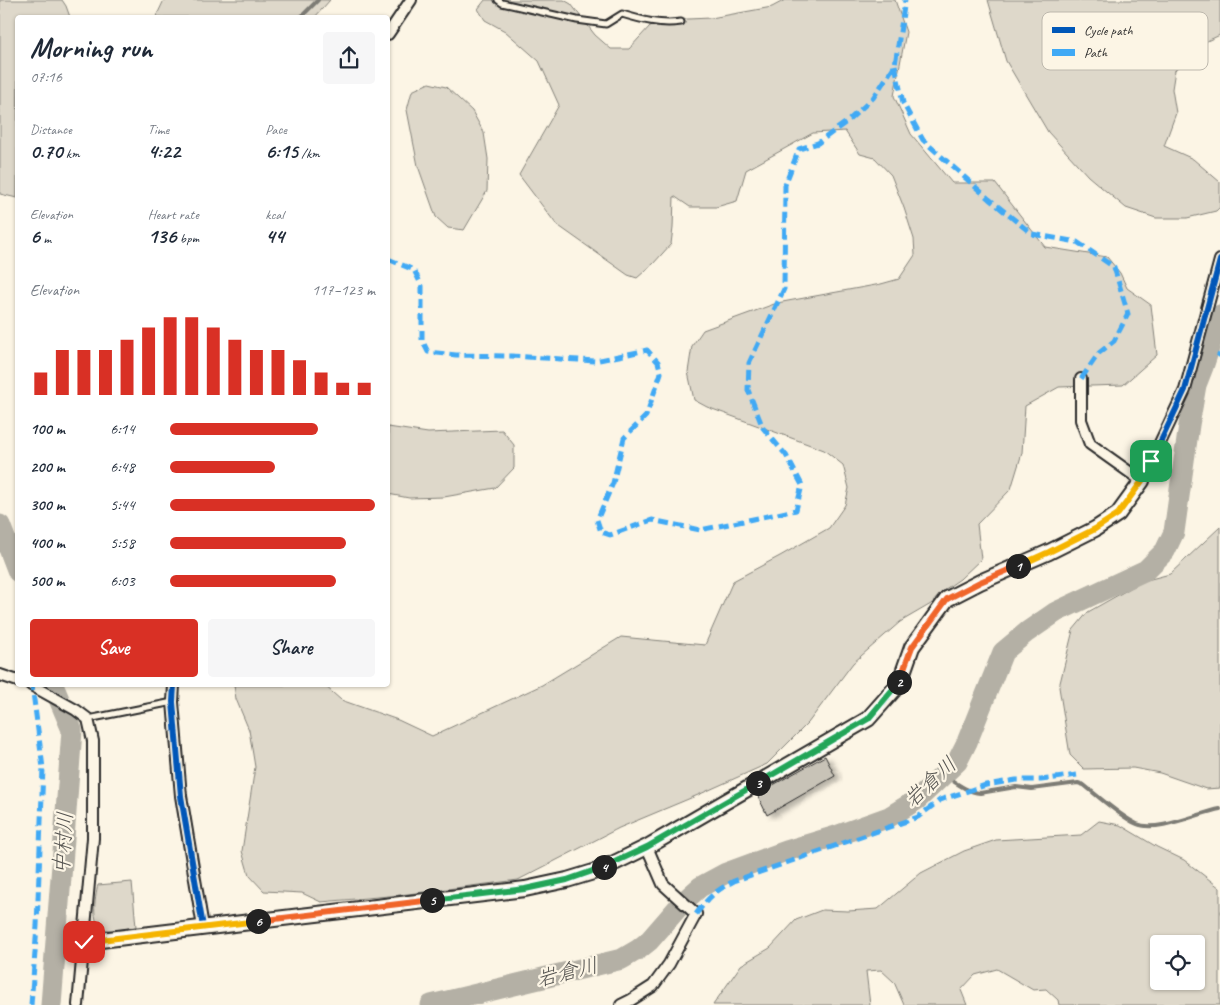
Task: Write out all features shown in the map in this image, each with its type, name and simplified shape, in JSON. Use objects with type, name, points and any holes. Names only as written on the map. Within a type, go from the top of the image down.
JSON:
[{"type":"street","points":[[390,31],[411,0]]},
{"type":"street","points":[[84,942],[525,889],[567,880],[600,870],[647,847],[868,719],[899,684],[912,647],[947,599],[980,582],[1049,552],[1095,529],[1118,514],[1142,481],[1185,390],[1220,260]]},
{"type":"street","points":[[1081,379],[1081,420],[1090,444],[1142,481]]},
{"type":"street","points":[[0,675],[15,679]]},
{"type":"street","points":[[34,687],[76,710],[88,719],[93,741],[93,838],[78,1005]]},
{"type":"street","points":[[174,687],[173,702],[181,796],[203,927]]},
{"type":"street","points":[[621,1005],[652,986],[669,964],[696,914],[663,884],[647,847]]},
{"type":"lane","points":[[498,0],[502,3],[586,22],[606,24],[622,14],[663,24],[681,22]]},
{"type":"lane","points":[[88,719],[173,702]]},
{"type":"shaded area","points":[[0,0],[62,0],[69,15],[15,15],[15,198],[0,194]]},
{"type":"shaded area","points":[[164,0],[330,0],[317,15],[157,15]]},
{"type":"shaded area","points":[[485,0],[564,0],[571,4],[595,35],[611,49],[629,49],[650,26],[665,20],[711,18],[772,7],[785,0],[895,0],[906,32],[894,96],[911,134],[952,183],[995,183],[1045,247],[1107,257],[1120,273],[1127,288],[1151,305],[1157,355],[1123,385],[1059,387],[1025,406],[1022,453],[1011,489],[977,524],[981,559],[960,579],[944,590],[931,604],[900,622],[853,663],[808,723],[767,764],[619,828],[518,880],[400,895],[321,902],[302,893],[264,891],[249,875],[242,851],[255,767],[249,730],[236,699],[234,687],[326,687],[341,700],[398,720],[432,736],[542,685],[621,637],[705,645],[733,581],[829,528],[845,505],[849,488],[843,465],[824,450],[707,407],[694,400],[688,372],[692,346],[703,330],[777,303],[899,279],[915,255],[914,239],[891,175],[875,158],[860,154],[845,131],[813,133],[746,170],[737,201],[716,207],[690,207],[674,196],[671,244],[637,278],[628,275],[556,224],[519,175],[559,105],[539,61],[505,31],[485,20],[478,9]]},
{"type":"shaded area","points":[[988,0],[1220,0],[1220,35],[1208,41],[1208,12],[1042,12],[1042,70],[1175,70],[1172,89],[1176,113],[1164,146],[1193,159],[1220,182],[1220,207],[1216,211],[1187,218],[1156,218],[1126,208],[1088,176],[1048,132],[1006,61]]},
{"type":"shaded area","points":[[429,83],[446,87],[472,111],[484,133],[488,159],[487,191],[464,230],[448,228],[436,217],[418,166],[407,110],[412,91]]},
{"type":"shaded area","points":[[390,427],[428,433],[502,430],[514,445],[514,468],[495,488],[444,497],[409,498],[390,494]]},
{"type":"shaded area","points":[[1220,527],[1220,788],[1206,789],[1160,773],[1133,768],[1084,769],[1070,755],[1059,687],[1073,630],[1088,612],[1143,581],[1170,574]]},
{"type":"shaded area","points":[[1099,821],[1120,825],[1157,847],[1184,860],[1220,888],[1220,1005],[1059,1005],[1058,1000],[1046,989],[1033,990],[997,969],[975,975],[961,990],[967,1005],[904,1005],[894,982],[881,970],[866,971],[870,1005],[713,1005],[741,965],[770,948],[796,920],[822,910],[878,909],[921,873],[964,851],[996,840],[1081,835]]},
{"type":"shaded area","points":[[132,882],[136,927],[115,930],[102,928],[98,924],[95,912],[98,885]]},
{"type":"building","points":[[825,756],[835,776],[767,815],[757,794]]},
{"type":"waterway","points":[[303,15],[318,0]]},
{"type":"waterway","name":"岩倉川","points":[[431,1005],[622,959],[649,941],[682,903],[700,887],[726,873],[889,817],[918,799],[957,762],[967,742],[1003,652],[1027,632],[1056,612],[1146,570],[1165,551],[1174,532],[1196,385],[1220,315]]},
{"type":"waterway","name":"中村川","points":[[0,525],[15,564]]},
{"type":"waterway","name":"中村川","points":[[51,1005],[72,730],[54,687]]},
{"type":"waterway","points":[[944,775],[966,789],[980,793],[1016,787],[1032,789],[1078,783],[1084,785],[1124,817],[1145,826],[1166,824],[1220,809]]},
{"type":"marked path","points":[[390,260],[414,270],[422,286],[422,340],[428,352],[595,361],[647,350],[658,362],[661,373],[646,416],[624,438],[613,483],[597,520],[601,532],[610,535],[652,520],[700,530],[796,510],[802,485],[786,455],[763,428],[748,390],[749,363],[784,289],[785,185],[799,149],[818,143],[849,120],[873,98],[895,65],[905,0]]},
{"type":"marked path","points":[[895,65],[903,103],[923,140],[989,199],[1032,234],[1077,242],[1114,267],[1128,314],[1114,341],[1099,353],[1081,379]]},
{"type":"marked path","points":[[31,1005],[37,926],[43,768],[32,687]]},
{"type":"marked path","points":[[696,914],[713,895],[734,881],[918,817],[940,800],[986,785],[1016,780],[1041,780],[1077,775]]},
{"type":"cycle path","points":[[84,942],[525,889],[567,880],[600,870],[647,847],[868,719],[899,684],[912,647],[947,599],[980,582],[1049,552],[1095,529],[1118,514],[1142,481],[1185,390],[1220,260]]},
{"type":"cycle path","points":[[174,687],[173,702],[181,796],[203,927]]},
{"type":"route","points":[[84,942],[525,889],[567,880],[600,870],[647,847],[868,719],[899,684],[912,647],[947,599],[980,582],[1049,552],[1095,529],[1118,514],[1142,481],[1151,461]]}]
